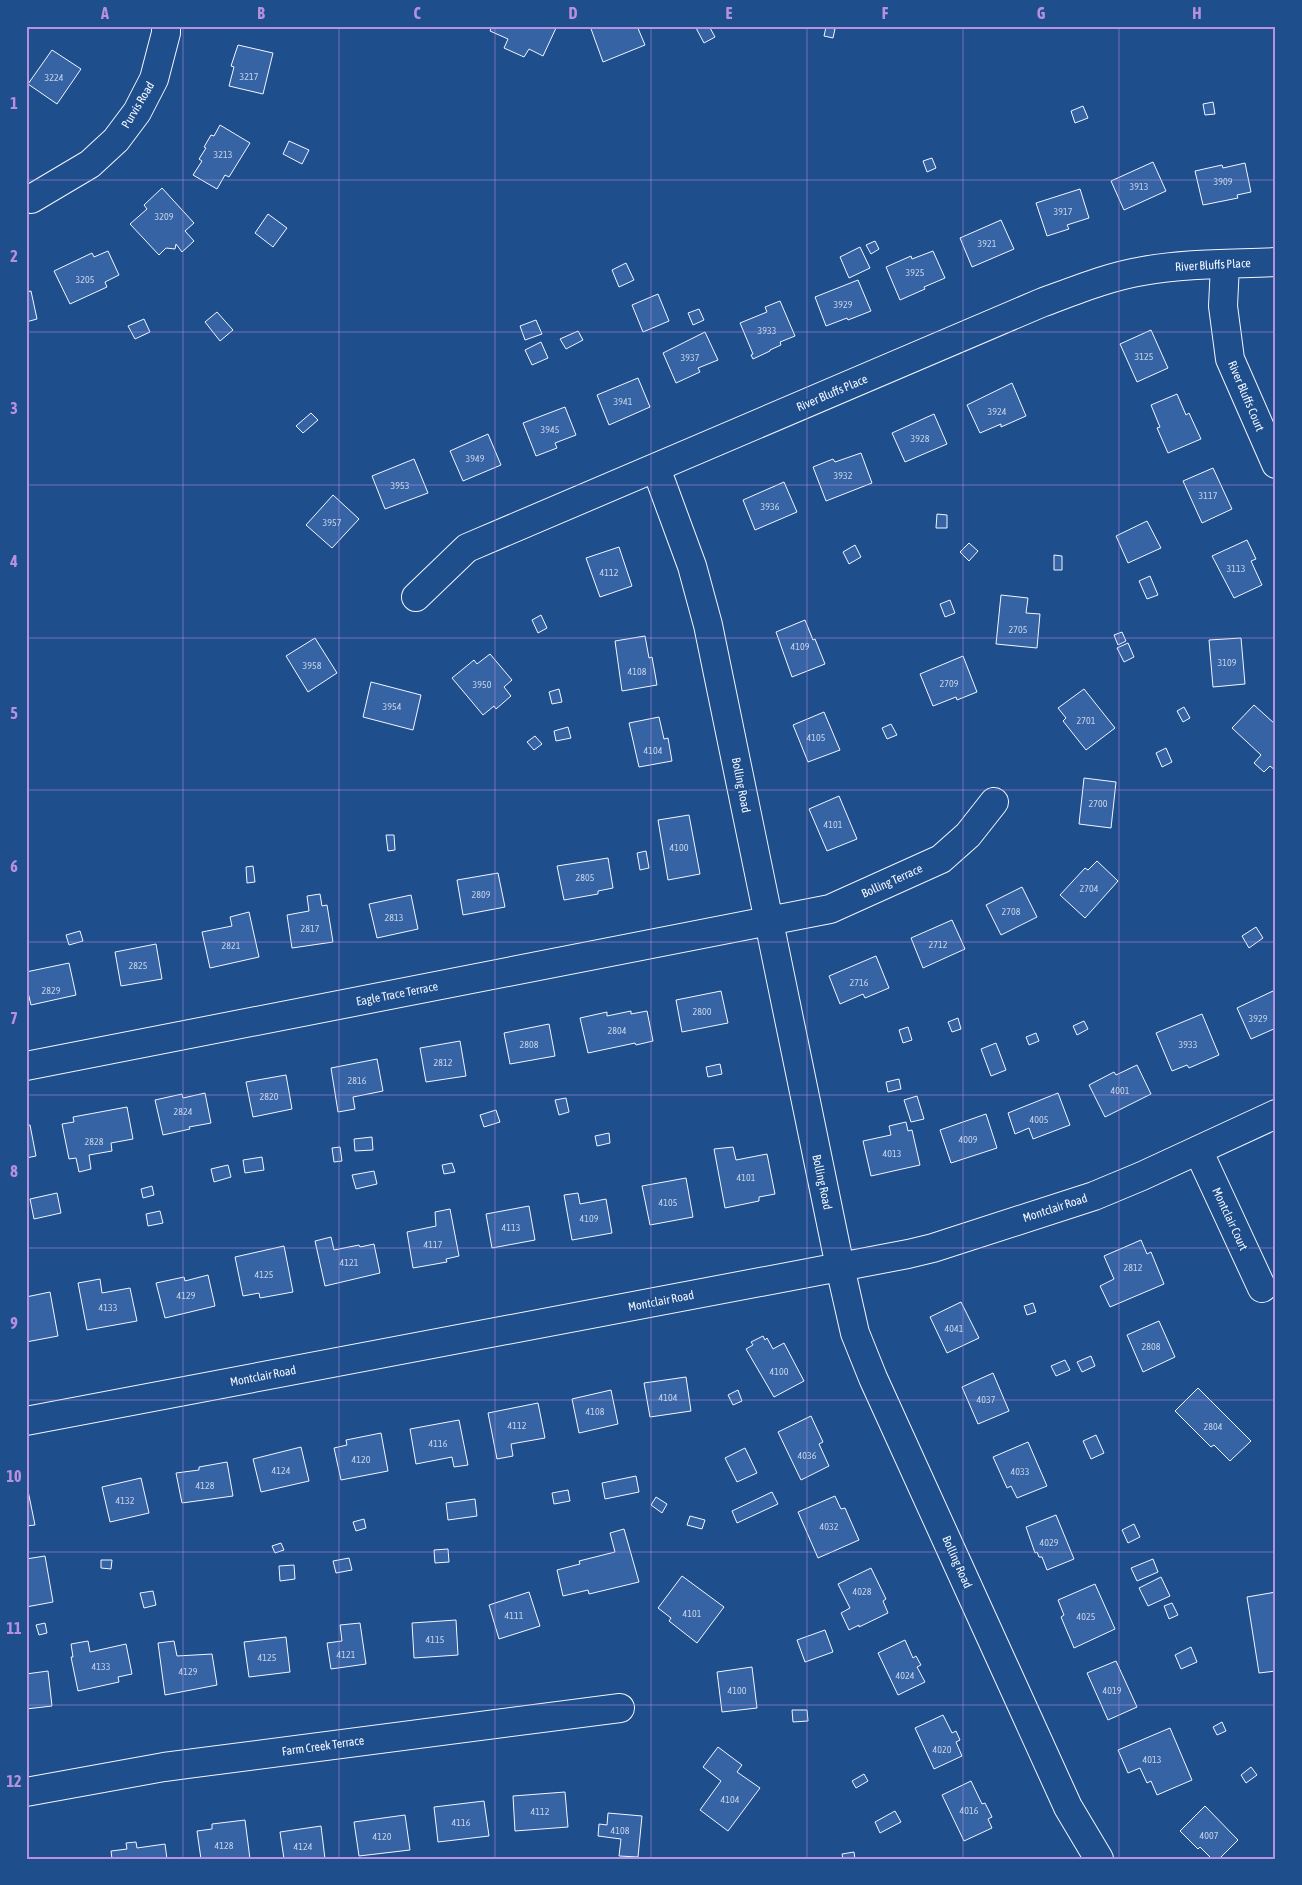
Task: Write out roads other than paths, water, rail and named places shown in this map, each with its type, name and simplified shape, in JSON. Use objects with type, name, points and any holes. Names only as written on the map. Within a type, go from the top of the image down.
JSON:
[{"type":"street","name":"Purvis Road","points":[[28,196],[90,164],[116,140],[137,112],[154,79],[166,33],[166,26]]},
{"type":"street","name":"River Bluffs Place","points":[[416,597],[466,548],[1041,303],[1095,283],[1140,271],[1165,267],[1276,262]]},
{"type":"street","name":"River Bluffs Court","points":[[1225,265],[1223,306],[1230,359],[1276,464]]},
{"type":"street","name":"Bolling Road","points":[[656,468],[692,566],[708,625],[768,922],[855,1333],[873,1378],[1068,1807],[1099,1859]]},
{"type":"street","name":"Bolling Terrace","points":[[768,922],[830,909],[941,859],[968,835],[994,802]]},
{"type":"street","name":"Eagle Trace Terrace","points":[[26,1066],[768,922]]},
{"type":"street","name":"Montclair Road","points":[[26,1421],[933,1248],[1084,1199],[1142,1176],[1276,1114]]},
{"type":"street","name":"Montclair Court","points":[[1198,1150],[1262,1288]]},
{"type":"street","name":"Farm Creek Terrace","points":[[26,1792],[174,1766],[620,1708]]}]
